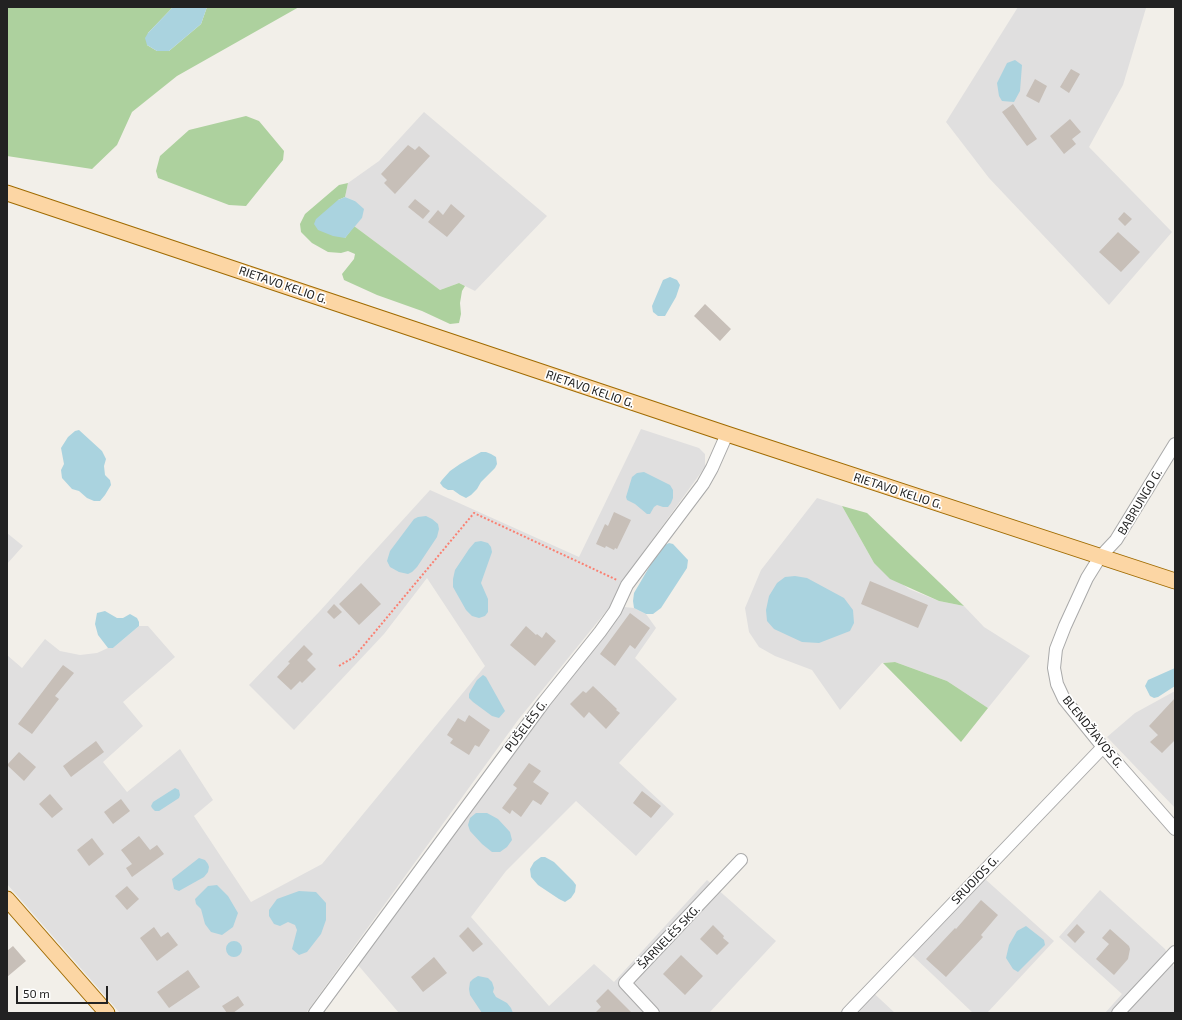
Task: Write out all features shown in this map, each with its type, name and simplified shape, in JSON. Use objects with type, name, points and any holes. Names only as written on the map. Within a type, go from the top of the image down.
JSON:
[{"type":"main road","name":"RIETAVO KELIO G.","points":[[7,193],[727,434],[1175,581]]},
{"type":"main road","points":[[7,899],[108,1013]]},
{"type":"street","name":"PUŠELĖS G.","points":[[315,1013],[544,702],[615,611],[627,585],[703,484],[727,434]]},
{"type":"street","name":"BABRUNGO G.","points":[[1100,557],[1116,540],[1175,444]]},
{"type":"street","name":"BLENDŽIAVOS G.","points":[[1100,557],[1087,578],[1056,649],[1054,668],[1056,684],[1064,699],[1175,829]]},
{"type":"street","name":"SRUOJOS G.","points":[[848,1013],[1103,746]]},
{"type":"street","name":"ŠARNELĖS SKG.","points":[[653,1013],[625,983],[741,860]]},
{"type":"street","points":[[1118,1013],[1175,952]]},
{"type":"path","points":[[339,666],[354,658],[474,513],[627,585]]},
{"type":"shaded area","points":[[1018,7],[1146,8],[1123,85],[1089,147],[1172,232],[1109,305],[989,178],[946,122]]},
{"type":"shaded area","points":[[424,112],[547,216],[475,291],[459,283],[440,290],[354,226],[362,218],[355,201],[345,197],[348,183],[379,161]]},
{"type":"shaded area","points":[[641,429],[699,448],[705,454],[705,467],[626,576],[612,604],[518,720],[306,1013],[120,1013],[7,884],[7,655],[22,668],[45,639],[60,651],[80,655],[97,653],[108,648],[113,648],[139,626],[148,626],[175,657],[123,702],[143,726],[103,762],[127,792],[180,749],[213,800],[194,816],[251,902],[322,864],[485,666],[427,578],[384,634],[294,730],[249,685],[319,612],[430,490],[579,557]]},
{"type":"shaded area","points":[[817,498],[842,506],[874,563],[909,589],[939,601],[964,606],[984,627],[1030,656],[988,708],[947,681],[895,662],[882,663],[840,710],[812,670],[775,656],[759,647],[749,632],[745,608],[761,570]]},
{"type":"shaded area","points":[[7,533],[23,546],[7,564]]},
{"type":"shaded area","points":[[624,607],[634,608],[646,614],[656,628],[635,658],[677,699],[619,763],[674,814],[636,856],[576,801],[506,871],[471,917],[549,1006],[594,964],[614,982],[707,880],[776,941],[709,1013],[399,1013],[358,965],[544,706]]},
{"type":"shaded area","points":[[1175,691],[1175,808],[1107,737],[1135,713]]},
{"type":"shaded area","points":[[985,879],[1054,941],[987,1013],[973,1013],[912,955]]},
{"type":"shaded area","points":[[1100,890],[1165,949],[1175,969],[1175,1013],[1105,1013],[1122,994],[1059,937]]},
{"type":"shaded area","points":[[866,986],[895,1013],[839,1013]]},
{"type":"green space","points":[[7,7],[173,7],[148,33],[147,45],[157,51],[169,51],[201,24],[207,7],[299,7],[177,76],[132,112],[117,145],[92,169],[7,156]]},
{"type":"green space","points":[[246,116],[259,121],[284,151],[283,160],[246,206],[229,205],[158,178],[156,171],[160,156],[189,130]]},
{"type":"green space","points":[[348,183],[345,197],[338,200],[345,238],[354,226],[440,290],[459,283],[465,286],[462,291],[460,303],[461,314],[459,323],[450,324],[422,311],[377,295],[344,280],[342,274],[354,259],[355,254],[348,251],[341,253],[328,252],[312,243],[301,232],[300,224],[305,214],[339,185]]},
{"type":"green space","points":[[842,506],[867,513],[964,606],[939,601],[890,579],[874,563]]},
{"type":"green space","points":[[895,662],[947,681],[988,708],[961,742],[883,663]]},
{"type":"water","points":[[173,7],[207,7],[201,24],[169,51],[157,51],[147,45],[145,38]]},
{"type":"water","points":[[1015,60],[1022,65],[1020,91],[1014,102],[1002,101],[999,96],[997,83],[1007,63]]},
{"type":"water","points":[[345,197],[355,201],[364,209],[362,218],[345,238],[333,236],[318,230],[314,224],[316,219],[338,200]]},
{"type":"water","points":[[670,277],[677,280],[680,285],[676,297],[665,316],[658,316],[653,312],[652,306],[663,280]]},
{"type":"water","points":[[79,430],[102,451],[106,459],[104,466],[105,475],[110,480],[111,485],[100,501],[94,501],[87,498],[79,491],[72,489],[62,478],[61,470],[64,464],[61,448],[68,437],[75,431]]},
{"type":"water","points":[[481,452],[486,452],[496,457],[497,464],[471,495],[466,498],[453,490],[448,490],[443,487],[440,483],[450,471]]},
{"type":"water","points":[[644,472],[670,485],[673,490],[673,498],[668,507],[657,505],[650,514],[647,514],[635,504],[627,500],[626,497],[632,477],[637,473]]},
{"type":"water","points":[[426,516],[438,524],[439,529],[437,537],[417,567],[408,574],[399,572],[390,567],[387,561],[390,551],[414,519]]},
{"type":"water","points":[[481,541],[488,543],[492,552],[481,583],[488,599],[488,612],[485,616],[479,618],[472,616],[466,610],[453,587],[453,579],[455,570],[469,549],[475,542]]},
{"type":"water","points":[[669,543],[673,544],[688,560],[687,568],[661,608],[653,614],[646,614],[634,608],[634,593],[651,564],[665,545]]},
{"type":"water","points":[[795,576],[807,578],[844,598],[853,610],[854,623],[850,631],[819,643],[802,642],[774,629],[767,621],[766,610],[769,596],[777,583],[785,577]]},
{"type":"water","points":[[105,611],[117,618],[123,618],[130,614],[137,618],[139,622],[139,626],[113,648],[108,648],[98,635],[95,624],[97,613]]},
{"type":"water","points":[[1175,668],[1175,686],[1158,697],[1154,698],[1150,696],[1145,686],[1148,680]]},
{"type":"water","points":[[483,675],[486,677],[505,711],[499,718],[492,716],[469,698],[469,694],[477,680]]},
{"type":"water","points":[[175,788],[179,790],[179,798],[159,811],[155,811],[152,808],[151,806],[153,802]]},
{"type":"water","points":[[476,813],[487,813],[498,819],[510,832],[512,840],[507,847],[500,852],[492,852],[470,831],[468,825],[470,818]]},
{"type":"water","points":[[541,857],[545,857],[554,862],[576,885],[575,892],[571,898],[565,902],[538,885],[531,877],[530,869],[534,862]]},
{"type":"water","points":[[199,858],[205,860],[209,867],[208,872],[204,877],[179,891],[174,889],[172,879]]},
{"type":"water","points":[[217,885],[228,896],[238,913],[233,927],[222,935],[211,932],[205,924],[201,909],[196,904],[195,899],[208,886]]},
{"type":"water","points":[[299,891],[316,892],[326,903],[326,920],[321,934],[307,952],[299,955],[292,949],[297,930],[295,925],[288,922],[280,926],[274,924],[269,916],[269,910],[277,899]]},
{"type":"water","points":[[1026,926],[1044,940],[1045,945],[1018,972],[1013,969],[1006,958],[1009,945],[1017,931]]},
{"type":"water","points":[[234,941],[240,943],[242,949],[240,955],[234,957],[228,955],[226,949],[228,943]]},
{"type":"water","points":[[478,976],[488,978],[492,982],[494,988],[493,992],[496,997],[507,1003],[513,1013],[482,1013],[470,995],[469,989],[470,982]]},
{"type":"building","points":[[1071,69],[1080,74],[1069,93],[1060,87]]},
{"type":"building","points":[[1035,79],[1047,86],[1039,103],[1026,96]]},
{"type":"building","points":[[1013,104],[1037,139],[1027,146],[1002,112]]},
{"type":"building","points":[[1070,119],[1081,132],[1072,139],[1076,144],[1064,154],[1050,136]]},
{"type":"building","points":[[408,145],[415,150],[419,146],[430,156],[395,194],[384,183],[387,180],[381,174]]},
{"type":"building","points":[[415,199],[430,211],[423,219],[408,207]]},
{"type":"building","points":[[451,204],[465,216],[447,237],[428,222],[438,210],[443,215]]},
{"type":"building","points":[[1124,212],[1132,219],[1125,226],[1118,219]]},
{"type":"building","points":[[1118,232],[1140,252],[1121,272],[1099,252]]},
{"type":"building","points":[[705,304],[731,329],[720,341],[694,316]]},
{"type":"building","points":[[614,512],[631,520],[617,549],[615,548],[614,550],[606,546],[605,548],[596,544],[605,524],[608,526]]},
{"type":"building","points":[[870,581],[928,605],[918,628],[861,604]]},
{"type":"building","points":[[361,583],[381,604],[359,625],[339,604]]},
{"type":"building","points":[[334,604],[342,612],[334,619],[327,612]]},
{"type":"building","points":[[630,613],[650,628],[635,649],[630,645],[615,666],[600,654]]},
{"type":"building","points":[[526,626],[542,638],[546,632],[556,641],[535,666],[510,645]]},
{"type":"building","points":[[304,645],[313,654],[307,660],[316,669],[302,683],[300,681],[291,690],[277,677],[290,663],[288,662]]},
{"type":"building","points":[[63,665],[74,673],[55,696],[59,699],[32,734],[18,724]]},
{"type":"building","points":[[593,686],[620,713],[606,729],[589,712],[584,718],[570,704],[583,691],[586,693]]},
{"type":"building","points":[[1175,698],[1175,740],[1162,753],[1150,742],[1158,735],[1149,726]]},
{"type":"building","points":[[469,715],[490,730],[479,747],[475,745],[469,755],[450,743],[453,739],[447,735],[458,718],[465,722]]},
{"type":"building","points":[[96,741],[104,752],[71,777],[63,766]]},
{"type":"building","points":[[19,752],[36,767],[24,781],[7,765]]},
{"type":"building","points":[[529,763],[541,771],[533,782],[549,793],[541,805],[533,800],[521,817],[512,810],[510,814],[502,808],[517,788],[513,785]]},
{"type":"building","points":[[642,791],[661,806],[651,818],[633,803]]},
{"type":"building","points":[[50,794],[63,809],[52,818],[39,804]]},
{"type":"building","points":[[121,799],[130,811],[113,824],[104,812]]},
{"type":"building","points":[[139,836],[150,850],[157,845],[164,854],[132,877],[126,868],[132,864],[121,850]]},
{"type":"building","points":[[92,838],[104,854],[89,866],[77,850]]},
{"type":"building","points":[[127,886],[139,899],[127,910],[115,896]]},
{"type":"building","points":[[981,900],[998,915],[981,935],[983,937],[946,977],[926,959],[955,928],[956,929]]},
{"type":"building","points":[[1077,924],[1085,932],[1075,943],[1067,935]]},
{"type":"building","points":[[713,925],[729,943],[717,955],[700,939]]},
{"type":"building","points":[[154,927],[161,937],[168,932],[178,945],[157,961],[140,938]]},
{"type":"building","points":[[468,927],[483,944],[473,952],[459,936]]},
{"type":"building","points":[[1110,929],[1129,946],[1130,949],[1128,959],[1114,975],[1096,959],[1109,944],[1102,938]]},
{"type":"building","points":[[13,946],[26,961],[7,977],[7,951]]},
{"type":"building","points":[[681,955],[703,976],[685,995],[663,974]]},
{"type":"building","points":[[434,957],[447,973],[423,992],[411,977]]},
{"type":"building","points":[[188,970],[200,987],[169,1008],[157,992]]},
{"type":"building","points":[[608,989],[632,1013],[595,1013],[601,1007],[596,1001]]},
{"type":"building","points":[[238,996],[244,1005],[233,1013],[227,1013],[222,1006]]}]
